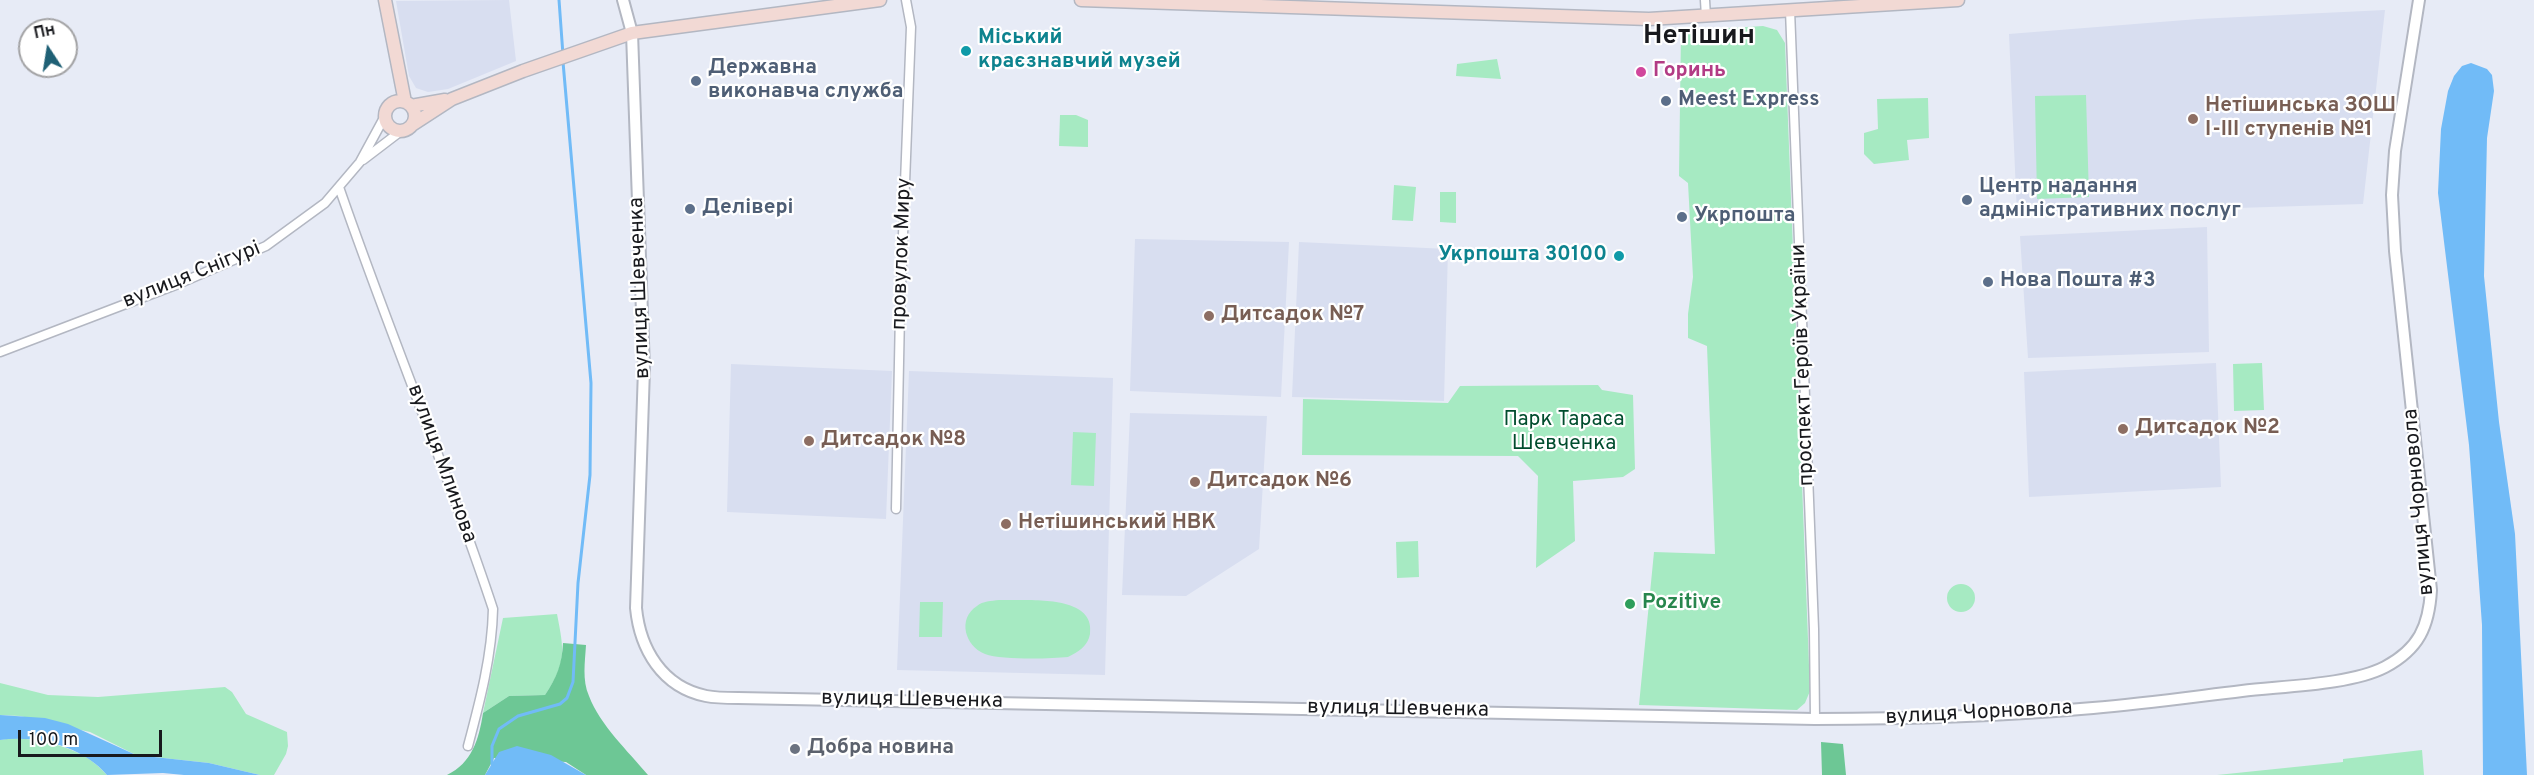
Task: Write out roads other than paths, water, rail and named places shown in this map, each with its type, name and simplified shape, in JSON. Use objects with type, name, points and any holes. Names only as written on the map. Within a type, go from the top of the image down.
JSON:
[{"type":"main road","points":[[385,0],[399,73],[408,104],[415,115],[407,128],[392,129],[386,113],[399,73]]},
{"type":"main road","name":"вулиця Снігурі","points":[[407,128],[452,99],[523,71],[632,33],[880,0]]},
{"type":"main road","points":[[1081,0],[1649,19],[1958,0]]},
{"type":"main road","name":"вулиця Снігурі","points":[[408,104],[452,99]]},
{"type":"main road","points":[[386,113],[392,104],[408,104]]},
{"type":"street","name":"вулиця Шевченка","points":[[623,0],[632,33],[644,369],[636,608],[639,628],[652,659],[670,680],[707,696],[738,698],[1815,719]]},
{"type":"street","name":"провулок Миру","points":[[896,509],[900,313],[911,27],[906,0]]},
{"type":"street","points":[[1705,0],[1706,17]]},
{"type":"street","name":"вулиця Чорновола","points":[[1815,719],[1974,715],[2083,709],[2291,686],[2346,679],[2374,672],[2400,658],[2413,646],[2424,631],[2430,612],[2431,590],[2395,251],[2392,184],[2395,151],[2419,0]]},
{"type":"street","name":"проспект Героїв України","points":[[1790,10],[1814,629],[1815,719]]},
{"type":"street","name":"вулиця Снігурі","points":[[0,351],[244,257],[266,246],[307,218],[339,187],[360,162],[386,113]]},
{"type":"street","name":"вулиця Снігурі","points":[[360,162],[407,128]]},
{"type":"street","name":"вулиця Млинова","points":[[339,187],[377,297],[418,400],[493,609],[492,642],[468,746]]},
{"type":"water","points":[[2471,63],[2487,69],[2492,75],[2494,91],[2487,138],[2484,276],[2499,422],[2515,534],[2527,775],[2483,775],[2482,625],[2469,445],[2438,193],[2441,129],[2448,91],[2454,76],[2462,66]]},
{"type":"water","points":[[0,715],[45,718],[68,724],[136,755],[209,763],[260,775],[163,773],[107,775],[85,757],[58,745],[29,739],[0,740]]},
{"type":"water","points":[[517,746],[551,755],[586,775],[485,775],[499,752]]},
{"type":"waterway","points":[[559,0],[563,55]]},
{"type":"waterway","points":[[492,764],[492,746],[499,729],[518,716],[560,704],[567,698],[573,682],[578,583],[590,475],[591,383],[563,62]]},
{"type":"place","name":"Міський краєзнавчий музей","points":[[966,51]]},
{"type":"place","name":"Горинь","points":[[1641,72]]},
{"type":"place","name":"Державна виконавча служба","points":[[696,81]]},
{"type":"place","name":"Meest Express","points":[[1666,101]]},
{"type":"place","name":"Нетішинська ЗОШ І-ІІІ ступенів №1","points":[[2193,119]]},
{"type":"place","name":"Центр надання адміністративних послуг","points":[[1967,200]]},
{"type":"place","name":"Делівері","points":[[690,209]]},
{"type":"place","name":"Укрпошта","points":[[1682,217]]},
{"type":"place","name":"Укрпошта 30100","points":[[1619,256]]},
{"type":"place","name":"Нова Пошта #3","points":[[1988,282]]},
{"type":"place","name":"Дитсадок №7","points":[[1209,316]]},
{"type":"place","name":"Дитсадок №2","points":[[2123,429]]},
{"type":"place","name":"Дитсадок №8","points":[[809,441]]},
{"type":"place","name":"Дитсадок №6","points":[[1195,482]]},
{"type":"place","name":"Нетішинський НВК","points":[[1006,524]]},
{"type":"place","name":"Pozitive","points":[[1630,604]]},
{"type":"place","name":"Добра новина","points":[[795,749]]},
{"type":"district","name":"Нетішин","points":[[1699,38]]},
{"type":"park label","name":"Парк Тараса Шевченка","points":[[1564,433]]}]
